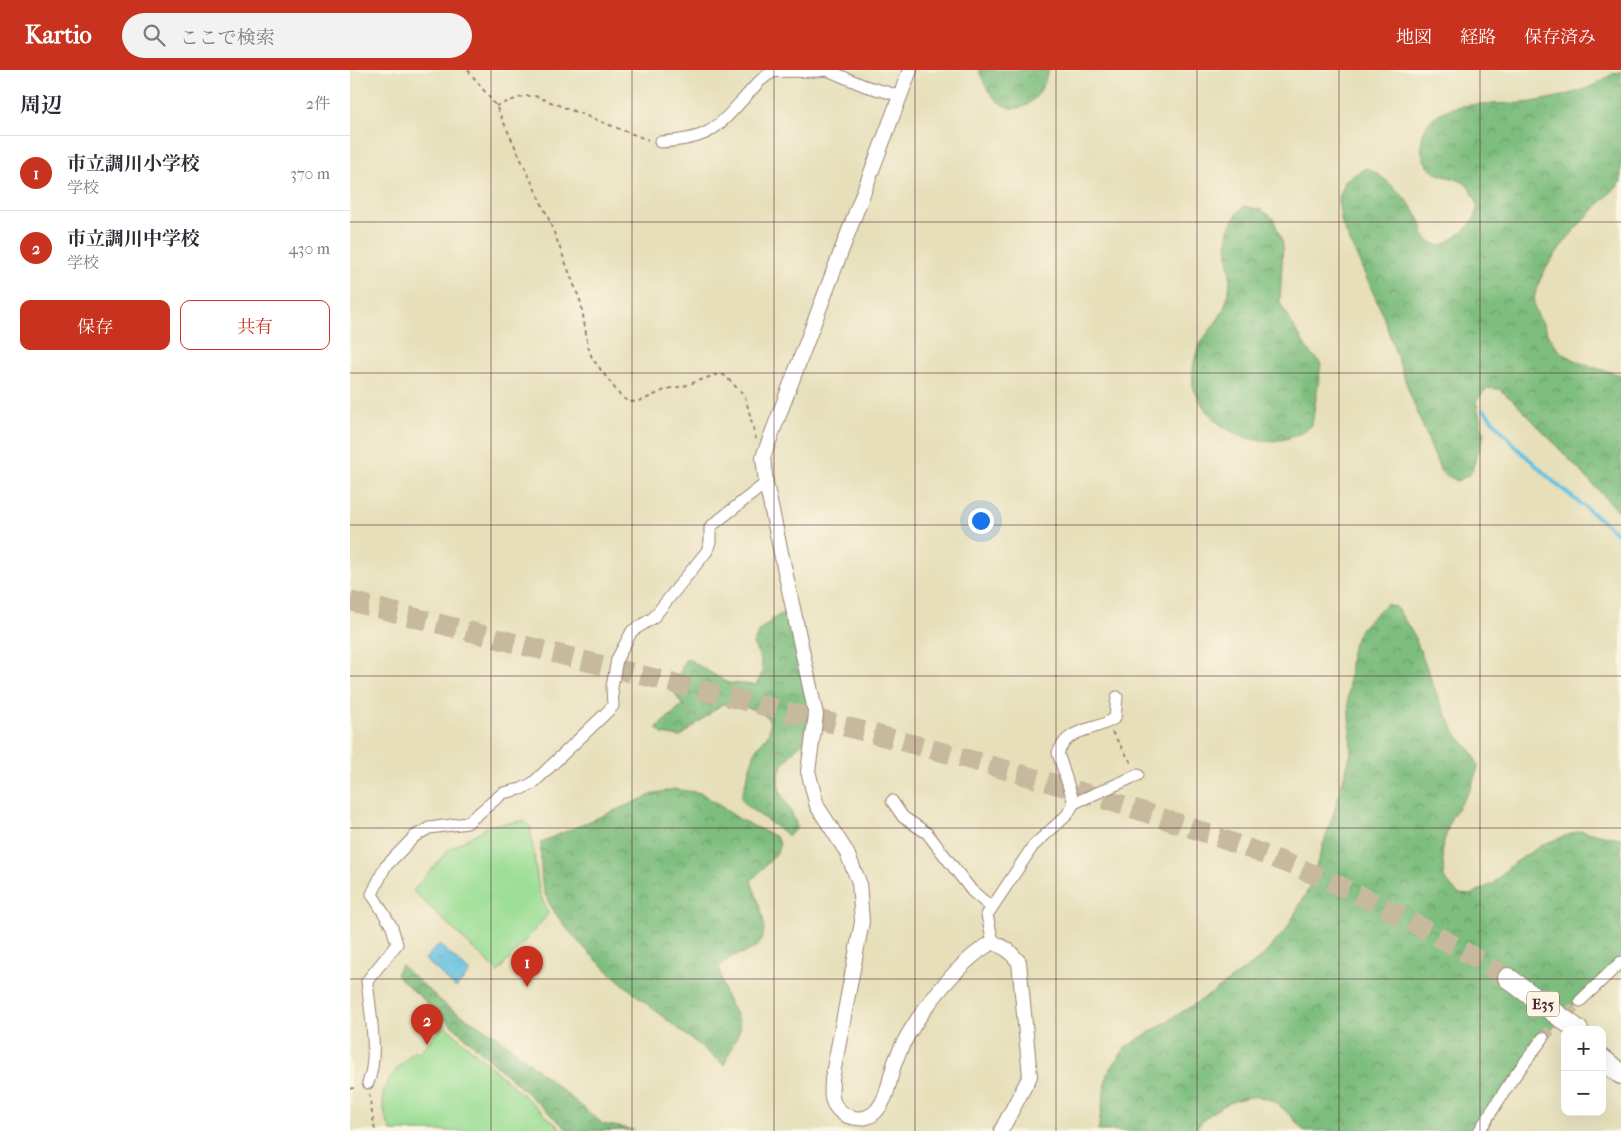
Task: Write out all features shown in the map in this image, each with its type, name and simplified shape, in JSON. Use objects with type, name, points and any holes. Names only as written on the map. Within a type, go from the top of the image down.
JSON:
[{"type":"highway","name":"E35","points":[[1561,1027],[1505,982],[1572,1026]]},
{"type":"highway","points":[[1606,1052],[1621,1064]]},
{"type":"highway","points":[[1606,1062],[1621,1074]]},
{"type":"street","points":[[660,142],[682,141],[714,130],[762,79],[775,71],[813,72],[827,70],[865,86],[901,96]]},
{"type":"street","points":[[910,70],[763,457],[766,483],[816,715],[808,771],[817,806],[846,851],[859,882],[862,922],[832,1079],[832,1099],[842,1113],[853,1118],[868,1117],[877,1111],[886,1094],[896,1058],[916,1020],[935,995],[982,948],[993,942]]},
{"type":"street","points":[[368,1083],[372,1073],[373,1057],[368,981],[397,944],[392,927],[372,894],[385,868],[415,836],[429,828],[467,823],[503,793],[521,789],[533,783],[613,706],[612,687],[617,659],[632,631],[653,618],[707,551],[710,542],[710,527],[766,483]]},
{"type":"street","points":[[1074,803],[1058,753],[1063,742],[1070,735],[1107,723],[1115,718],[1117,697]]},
{"type":"street","points":[[1001,1131],[1030,1076],[1019,962],[1008,950],[993,942],[987,915],[1033,846],[1068,815],[1074,803],[1138,775]]},
{"type":"street","points":[[892,801],[903,817],[927,833],[972,891],[992,908]]},
{"type":"street","points":[[1580,1001],[1621,962]]},
{"type":"street","points":[[1479,1131],[1511,1081],[1543,1038]]},
{"type":"path","points":[[468,70],[496,106],[548,217],[581,304],[588,346],[592,358],[622,398],[632,402],[643,400],[667,389],[684,386],[715,375],[724,375],[746,396],[763,457]]},
{"type":"path","points":[[496,106],[524,96],[535,96],[649,140],[660,142]]},
{"type":"path","points":[[1107,723],[1138,775]]},
{"type":"path","points":[[368,1083],[375,1131]]},
{"type":"green space","points":[[979,70],[1049,70],[1035,98],[1026,106],[1017,108],[1008,107],[993,97]]},
{"type":"green space","points":[[1621,71],[1621,183],[1581,223],[1553,257],[1536,291],[1534,306],[1550,337],[1561,352],[1584,364],[1621,375],[1621,514],[1515,402],[1499,389],[1487,388],[1476,401],[1484,436],[1470,475],[1457,481],[1441,472],[1410,394],[1381,310],[1342,224],[1338,200],[1346,180],[1366,168],[1373,171],[1403,196],[1418,217],[1426,238],[1440,246],[1463,232],[1470,225],[1475,218],[1477,202],[1466,184],[1434,172],[1425,162],[1422,149],[1423,136],[1428,124],[1437,115],[1448,109],[1462,106],[1532,102],[1564,95],[1580,91]]},
{"type":"green space","points":[[1244,206],[1262,210],[1273,218],[1283,244],[1280,303],[1306,347],[1321,364],[1312,425],[1298,434],[1282,440],[1250,439],[1234,433],[1208,413],[1193,387],[1193,370],[1198,348],[1219,318],[1227,299],[1230,286],[1227,240],[1229,229]]},
{"type":"green space","points":[[1386,604],[1396,607],[1414,635],[1439,700],[1456,734],[1473,753],[1478,767],[1471,788],[1451,818],[1442,848],[1444,878],[1458,894],[1470,895],[1492,884],[1510,866],[1543,844],[1580,831],[1621,838],[1621,963],[1597,978],[1533,1051],[1485,1131],[1304,1131],[1277,1104],[1268,1099],[1247,1097],[1214,1111],[1200,1124],[1196,1131],[1098,1131],[1107,1074],[1126,1047],[1211,994],[1262,957],[1286,930],[1309,888],[1351,753],[1348,697],[1351,651],[1360,629]]},
{"type":"green space","points":[[786,612],[813,686],[805,741],[790,756],[779,775],[778,783],[780,790],[797,828],[789,836],[747,806],[741,798],[756,750],[768,734],[770,725],[768,719],[763,714],[755,710],[722,704],[680,737],[662,734],[656,728],[682,705],[673,690],[686,658],[728,683],[755,685],[761,675],[762,664],[753,644],[758,634],[766,625]]},
{"type":"green space","points":[[674,789],[701,793],[741,820],[776,837],[780,844],[777,853],[751,881],[763,919],[764,929],[762,938],[758,946],[730,958],[719,967],[725,995],[739,1020],[740,1029],[724,1065],[650,1007],[595,958],[571,934],[553,910],[543,888],[541,842],[656,793]]},
{"type":"green space","points":[[524,821],[530,827],[539,891],[548,914],[498,972],[413,891],[448,850],[491,825]]},
{"type":"green space","points":[[401,965],[449,1008],[497,1036],[603,1124],[634,1130],[569,1131],[396,975]]},
{"type":"green space","points":[[444,1025],[563,1131],[391,1131],[383,1105],[383,1095],[390,1078],[415,1050],[419,1053]]},
{"type":"water","points":[[439,944],[470,972],[456,988],[425,959]]},
{"type":"waterway","points":[[1484,410],[1514,445],[1556,484],[1621,536]]},
{"type":"tunnel","points":[[350,601],[905,742],[1037,779],[1167,820],[1232,842],[1351,891],[1431,932],[1508,978]]},
{"type":"tunnel","points":[[1543,1038],[1580,1001]]},
{"type":"place","name":"市立調川小学校","points":[[527,987]]},
{"type":"place","name":"市立調川中学校","points":[[427,1045]]}]
